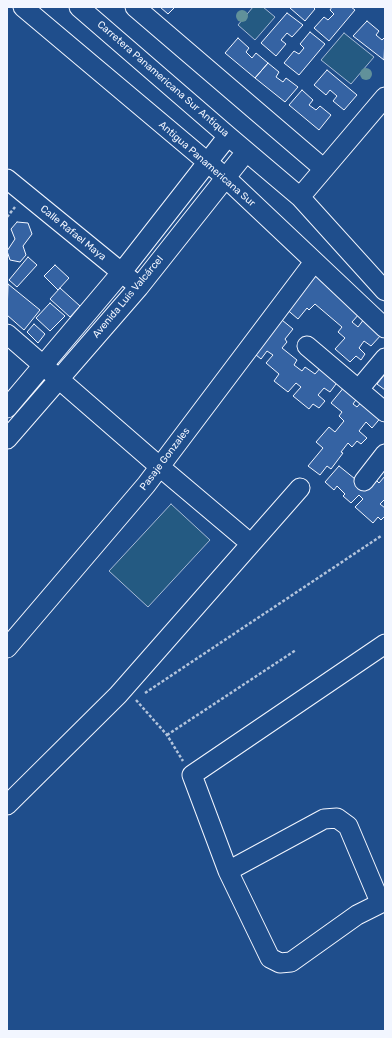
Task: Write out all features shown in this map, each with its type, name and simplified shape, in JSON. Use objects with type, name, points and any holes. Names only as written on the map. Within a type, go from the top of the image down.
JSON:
[{"type":"street","name":"Antigua Panamericana Sur","points":[[23,7],[225,177],[385,328]]},
{"type":"street","name":"Carretera Panamericana Sur Antiqua","points":[[80,7],[246,152],[300,196],[385,291]]},
{"type":"street","points":[[135,7],[324,169]]},
{"type":"street","points":[[300,196],[385,97]]},
{"type":"street","name":"Avenida Luis Valcárcel","points":[[7,408],[121,273],[228,136]]},
{"type":"street","name":"Avenida Luis Valcárcel","points":[[7,440],[58,378],[139,287],[246,152]]},
{"type":"street","name":"Calle Rafael Maya","points":[[7,179],[139,287]]},
{"type":"street","name":"Pasaje Gonzales","points":[[7,648],[160,467],[314,262]]},
{"type":"street","points":[[7,334],[250,543]]},
{"type":"street","points":[[307,346],[385,412]]},
{"type":"street","points":[[358,389],[385,358]]},
{"type":"street","points":[[364,481],[385,454]]},
{"type":"street","points":[[7,805],[130,693],[250,543],[300,488]]},
{"type":"street","points":[[228,871],[324,819],[337,818],[348,826],[382,902],[357,915],[291,962],[280,963],[270,958],[228,871],[192,775],[385,644]]},
{"type":"path","points":[[192,775],[167,735],[130,693],[382,536]]},
{"type":"path","points":[[167,735],[296,650]]},
{"type":"shaded area","points":[[253,7],[263,7],[275,17],[255,40],[238,25]]},
{"type":"shaded area","points":[[344,33],[374,57],[351,84],[321,60]]},
{"type":"shaded area","points":[[171,504],[210,540],[148,607],[109,571]]},
{"type":"building","points":[[160,7],[175,7],[168,14]]},
{"type":"building","points":[[313,7],[315,9],[305,21],[290,8]]},
{"type":"building","points":[[332,7],[351,7],[355,10],[329,41],[314,28],[324,17],[328,20],[334,14],[330,10]]},
{"type":"building","points":[[287,13],[303,25],[292,37],[287,33],[281,40],[286,44],[276,56],[261,43]]},
{"type":"building","points":[[367,21],[379,31],[376,35],[382,40],[385,37],[384,60],[353,36]]},
{"type":"building","points":[[310,32],[325,44],[299,75],[284,63],[294,51],[299,54],[304,48],[300,44]]},
{"type":"building","points":[[238,38],[249,48],[246,52],[252,58],[256,53],[268,63],[255,78],[225,53]]},
{"type":"building","points":[[268,63],[279,72],[276,77],[283,82],[286,78],[298,87],[285,102],[255,78]]},
{"type":"building","points":[[327,70],[357,95],[344,110],[333,101],[337,96],[330,90],[326,95],[314,85]]},
{"type":"building","points":[[302,90],[313,100],[309,105],[316,110],[320,106],[331,115],[319,130],[289,105]]},
{"type":"building","points":[[17,222],[28,223],[32,234],[23,246],[26,255],[20,262],[10,260],[7,251],[15,239],[11,229]]},
{"type":"building","points":[[28,257],[37,265],[17,287],[9,280]]},
{"type":"building","points":[[55,265],[69,278],[58,290],[44,276]]},
{"type":"building","points":[[313,273],[360,313],[352,322],[358,327],[364,319],[382,334],[371,346],[364,341],[359,348],[365,354],[361,360],[356,356],[350,362],[335,349],[345,338],[338,332],[342,327],[315,304],[309,310],[307,308],[298,319],[284,307]]},
{"type":"building","points":[[8,284],[40,310],[24,330],[7,315]]},
{"type":"building","points":[[60,288],[80,306],[70,317],[50,299]]},
{"type":"building","points":[[50,303],[65,316],[50,331],[36,318]]},
{"type":"building","points":[[277,316],[293,329],[285,339],[287,342],[282,348],[297,360],[294,365],[302,371],[305,367],[315,374],[322,366],[339,380],[330,392],[324,388],[318,395],[325,401],[319,408],[313,404],[309,409],[293,396],[301,387],[296,383],[288,392],[274,381],[279,374],[266,363],[273,355],[267,351],[261,359],[250,350]]},
{"type":"building","points":[[34,324],[45,334],[38,343],[27,332]]},
{"type":"building","points":[[385,374],[385,390],[377,384]]},
{"type":"building","points":[[345,386],[358,397],[353,404],[357,407],[364,399],[383,415],[372,428],[366,422],[359,431],[367,438],[361,444],[357,441],[352,447],[348,443],[341,452],[343,453],[331,469],[327,466],[320,475],[308,466],[323,448],[316,442],[329,427],[335,432],[344,421],[339,416],[342,412],[331,403]]},
{"type":"building","points":[[339,466],[365,487],[373,477],[379,483],[385,476],[385,499],[380,504],[385,508],[385,516],[381,520],[378,517],[373,523],[355,507],[363,499],[359,495],[351,503],[343,496],[345,494],[337,486],[334,490],[325,482]]}]
